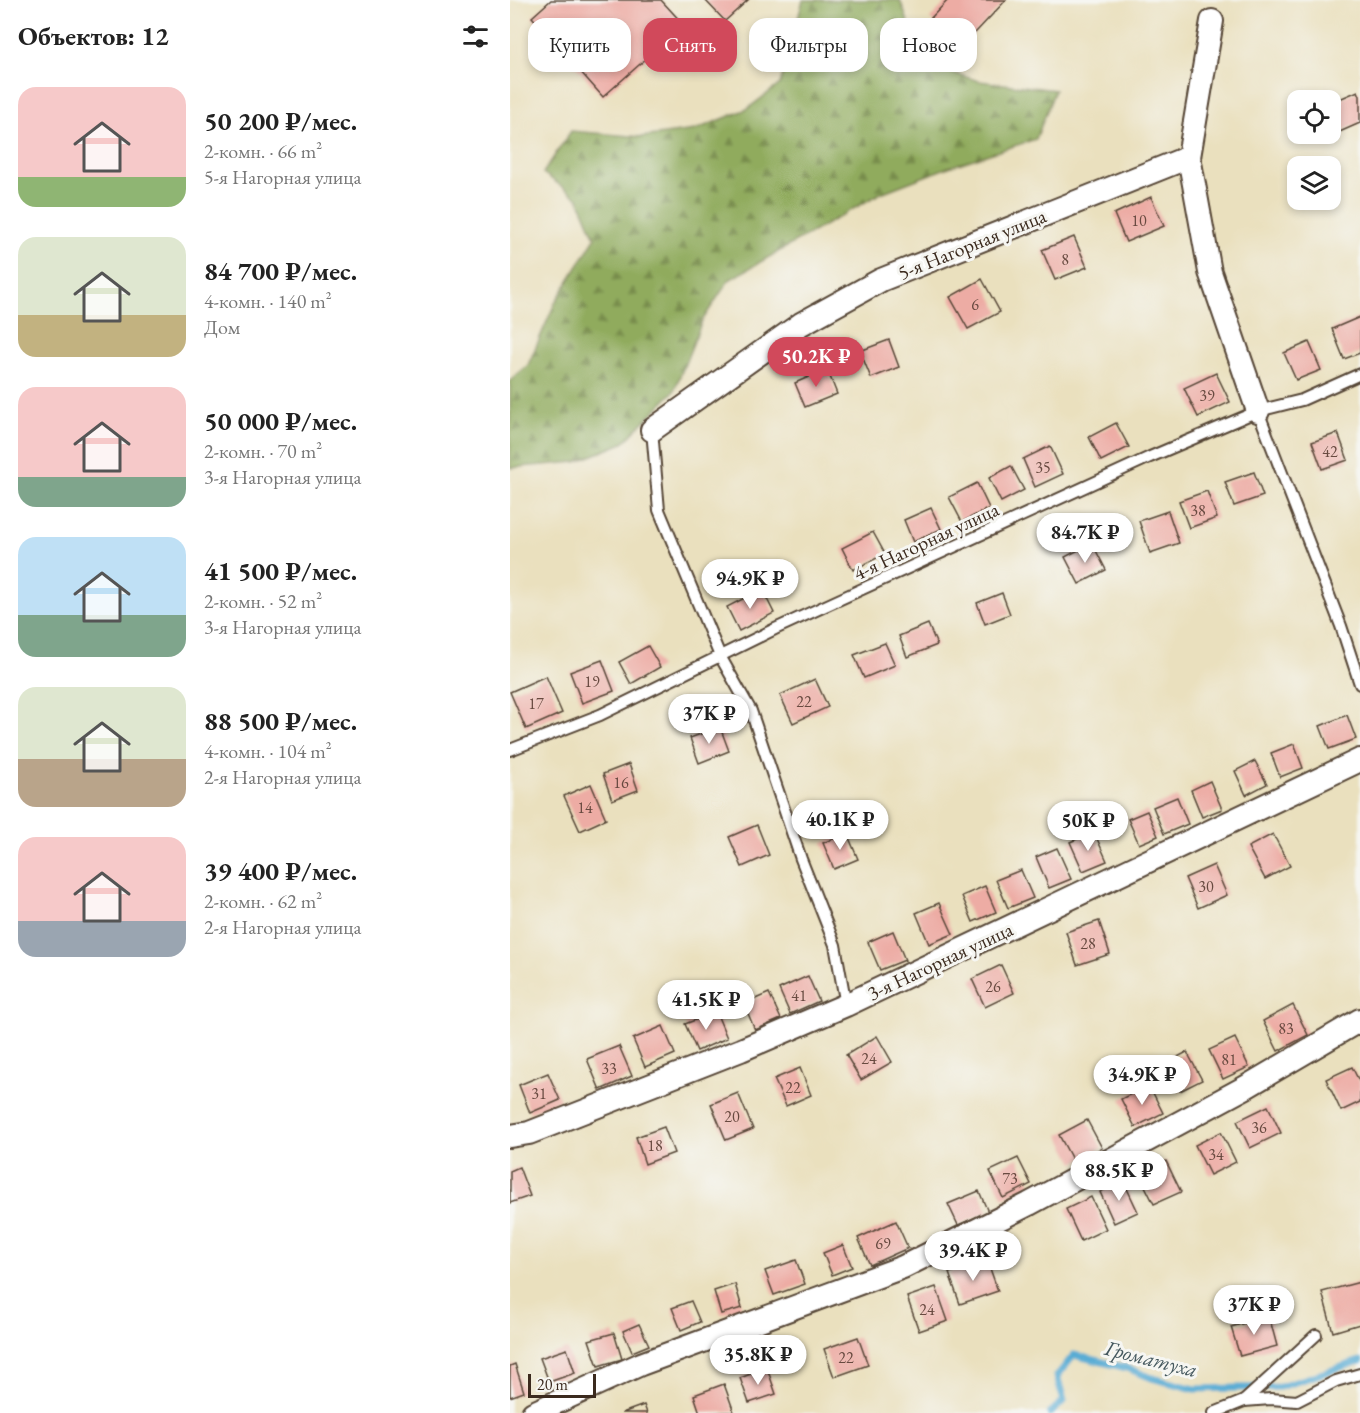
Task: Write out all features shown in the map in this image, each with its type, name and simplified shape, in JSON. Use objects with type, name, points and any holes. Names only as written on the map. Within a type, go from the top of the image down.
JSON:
[{"type":"street","points":[[1212,21],[1189,157],[1210,272],[1258,411]]},
{"type":"street","name":"5-я Нагорная улица","points":[[652,430],[801,324],[881,280],[1189,157]]},
{"type":"street","name":"3-я Нагорная улица","points":[[510,1136],[529,1133],[741,1050],[846,1005],[1360,760]]},
{"type":"street","points":[[533,1413],[641,1364],[903,1267],[1049,1193],[1246,1087],[1360,1020]]},
{"type":"lane","name":"4-я Нагорная улица","points":[[510,750],[600,715],[720,656],[1150,457],[1258,411],[1302,400],[1360,374]]},
{"type":"lane","points":[[1258,411],[1341,626],[1360,684]]},
{"type":"lane","points":[[652,430],[659,510],[720,656],[751,711],[801,859],[835,945],[846,1005]]},
{"type":"lane","points":[[1244,1401],[1316,1335]]},
{"type":"lane","points":[[1214,1413],[1244,1401],[1271,1399],[1297,1401],[1335,1381],[1360,1374]]},
{"type":"green space","points":[[803,0],[900,0],[907,18],[880,18],[880,72],[950,72],[979,81],[1055,90],[1036,139],[946,168],[881,193],[729,280],[702,321],[674,391],[623,443],[576,462],[510,468],[510,381],[528,365],[555,303],[595,238],[578,198],[543,173],[571,131],[642,137],[695,130],[747,109],[780,84],[783,72],[868,72],[868,18],[798,18]]},
{"type":"building","points":[[551,0],[661,0],[678,18],[643,18],[643,61],[603,97],[581,72],[631,72],[631,18],[532,17]]},
{"type":"building","points":[[705,0],[748,0],[728,18],[722,18]]},
{"type":"building","points":[[948,0],[1006,0],[977,31],[977,18],[931,18]]},
{"type":"building","points":[[1358,91],[1360,96],[1360,123],[1341,131],[1341,98]]},
{"type":"building","points":[[1151,197],[1164,226],[1126,242],[1114,214]]},
{"type":"building","points":[[1074,237],[1087,267],[1055,280],[1042,250]]},
{"type":"building","points":[[982,279],[1000,312],[968,329],[950,297]]},
{"type":"building","points":[[1360,317],[1360,353],[1344,359],[1332,329]]},
{"type":"building","points":[[889,340],[899,367],[871,378],[860,351]]},
{"type":"building","points":[[1309,342],[1321,370],[1296,380],[1284,353]]},
{"type":"building","points":[[827,369],[837,394],[805,407],[795,383]]},
{"type":"building","points":[[1216,373],[1230,402],[1198,417],[1184,388]]},
{"type":"building","points":[[1116,423],[1129,447],[1101,461],[1089,437]]},
{"type":"building","points":[[1338,433],[1348,460],[1322,469],[1312,442]]},
{"type":"building","points":[[1050,446],[1063,474],[1035,487],[1023,459]]},
{"type":"building","points":[[1011,466],[1024,490],[1001,502],[989,478]]},
{"type":"building","points":[[1254,472],[1263,496],[1234,506],[1225,482]]},
{"type":"building","points":[[977,483],[989,508],[962,522],[949,497]]},
{"type":"building","points":[[1207,491],[1217,518],[1189,528],[1179,501]]},
{"type":"building","points":[[931,508],[941,529],[913,542],[904,520]]},
{"type":"building","points":[[1168,511],[1179,543],[1150,553],[1139,521]]},
{"type":"building","points":[[873,532],[885,554],[853,570],[842,548]]},
{"type":"building","points":[[1092,543],[1106,570],[1079,584],[1065,557]]},
{"type":"building","points":[[762,589],[774,613],[739,631],[727,607]]},
{"type":"building","points":[[1002,593],[1010,614],[985,624],[977,603]]},
{"type":"building","points":[[928,624],[937,645],[907,657],[899,636]]},
{"type":"building","points":[[885,643],[895,665],[864,678],[854,655]]},
{"type":"building","points":[[648,646],[660,667],[631,684],[619,662]]},
{"type":"building","points":[[602,660],[614,691],[582,703],[570,672]]},
{"type":"building","points":[[546,676],[562,713],[526,729],[510,692]]},
{"type":"building","points":[[815,679],[828,707],[793,723],[780,695]]},
{"type":"building","points":[[1347,715],[1356,739],[1329,749],[1320,726]]},
{"type":"building","points":[[720,727],[729,751],[699,763],[690,738]]},
{"type":"building","points":[[1294,744],[1303,768],[1280,777],[1271,753]]},
{"type":"building","points":[[1255,761],[1267,784],[1246,795],[1235,771]]},
{"type":"building","points":[[629,764],[638,790],[612,800],[603,774]]},
{"type":"building","points":[[1210,781],[1222,809],[1202,817],[1191,790]]},
{"type":"building","points":[[591,784],[606,819],[580,831],[564,796]]},
{"type":"building","points":[[1177,797],[1188,824],[1164,834],[1153,807]]},
{"type":"building","points":[[1147,811],[1158,836],[1139,844],[1128,819]]},
{"type":"building","points":[[757,825],[769,855],[742,867],[729,837]]},
{"type":"building","points":[[1094,832],[1107,861],[1083,871],[1070,842]]},
{"type":"building","points":[[847,833],[858,859],[834,869],[823,843]]},
{"type":"building","points":[[1273,834],[1290,866],[1265,879],[1248,847]]},
{"type":"building","points":[[1057,848],[1071,879],[1049,888],[1036,857]]},
{"type":"building","points":[[1214,865],[1227,895],[1198,908],[1185,878]]},
{"type":"building","points":[[1021,870],[1033,898],[1008,908],[996,880]]},
{"type":"building","points":[[985,886],[996,912],[973,922],[962,896]]},
{"type":"building","points":[[939,903],[953,934],[929,944],[916,913]]},
{"type":"building","points":[[1099,921],[1110,954],[1077,965],[1066,932]]},
{"type":"building","points":[[893,931],[905,960],[880,970],[868,942]]},
{"type":"building","points":[[1001,965],[1014,993],[985,1007],[972,979]]},
{"type":"building","points":[[808,976],[819,1001],[790,1014],[779,989]]},
{"type":"building","points":[[769,993],[781,1019],[755,1030],[744,1004]]},
{"type":"building","points":[[1293,1005],[1308,1035],[1278,1051],[1263,1021]]},
{"type":"building","points":[[716,1012],[727,1038],[697,1051],[685,1024]]},
{"type":"building","points":[[663,1026],[675,1054],[645,1067],[633,1039]]},
{"type":"building","points":[[877,1036],[892,1062],[861,1080],[846,1055]]},
{"type":"building","points":[[1235,1038],[1249,1067],[1223,1079],[1209,1050]]},
{"type":"building","points":[[619,1046],[632,1076],[600,1090],[587,1059]]},
{"type":"building","points":[[1187,1052],[1202,1080],[1180,1091],[1166,1063]]},
{"type":"building","points":[[1352,1067],[1360,1083],[1360,1102],[1341,1111],[1326,1079]]},
{"type":"building","points":[[800,1068],[811,1095],[786,1106],[774,1079]]},
{"type":"building","points":[[548,1073],[560,1100],[530,1113],[519,1085]]},
{"type":"building","points":[[1149,1085],[1163,1113],[1135,1127],[1121,1099]]},
{"type":"building","points":[[738,1093],[753,1129],[726,1140],[711,1104]]},
{"type":"building","points":[[1268,1106],[1281,1133],[1250,1148],[1237,1121]]},
{"type":"building","points":[[1087,1120],[1102,1148],[1074,1163],[1059,1135]]},
{"type":"building","points":[[664,1127],[674,1153],[645,1164],[636,1137]]},
{"type":"building","points":[[1221,1132],[1236,1162],[1210,1175],[1195,1145]]},
{"type":"building","points":[[1018,1158],[1031,1184],[1003,1198],[990,1171]]},
{"type":"building","points":[[1166,1161],[1181,1192],[1154,1204],[1139,1174]]},
{"type":"building","points":[[519,1167],[530,1196],[510,1203],[510,1171]]},
{"type":"building","points":[[1123,1180],[1138,1212],[1114,1223],[1100,1192]]},
{"type":"building","points":[[979,1191],[988,1212],[958,1225],[948,1204]]},
{"type":"building","points":[[1091,1197],[1106,1229],[1081,1241],[1066,1209]]},
{"type":"building","points":[[896,1221],[908,1248],[870,1265],[858,1238]]},
{"type":"building","points":[[843,1245],[852,1267],[832,1275],[823,1253]]},
{"type":"building","points":[[796,1260],[805,1284],[774,1295],[765,1271]]},
{"type":"building","points":[[987,1260],[998,1291],[960,1304],[949,1273]]},
{"type":"building","points":[[1360,1282],[1360,1324],[1333,1332],[1322,1292]]},
{"type":"building","points":[[735,1284],[742,1308],[721,1314],[714,1291]]},
{"type":"building","points":[[936,1287],[948,1321],[919,1331],[907,1297]]},
{"type":"building","points":[[691,1301],[700,1322],[681,1330],[672,1308]]},
{"type":"building","points":[[1269,1316],[1277,1346],[1240,1356],[1231,1327]]},
{"type":"building","points":[[639,1324],[649,1345],[632,1352],[623,1331]]},
{"type":"building","points":[[614,1333],[622,1359],[598,1366],[589,1340]]},
{"type":"building","points":[[858,1337],[868,1365],[834,1377],[824,1349]]},
{"type":"building","points":[[567,1349],[575,1373],[549,1382],[540,1358]]},
{"type":"building","points":[[515,1364],[524,1392],[510,1397],[510,1366]]},
{"type":"building","points":[[767,1368],[776,1394],[749,1403],[740,1378]]},
{"type":"building","points":[[724,1384],[734,1412],[700,1413],[694,1395]]},
{"type":"building","points":[[644,1405],[647,1413],[622,1413]]},
{"type":"waterway","name":"Громатуха","points":[[1050,1413],[1064,1401],[1057,1376],[1074,1355],[1127,1368],[1152,1378],[1195,1389],[1280,1387],[1360,1361]]}]
